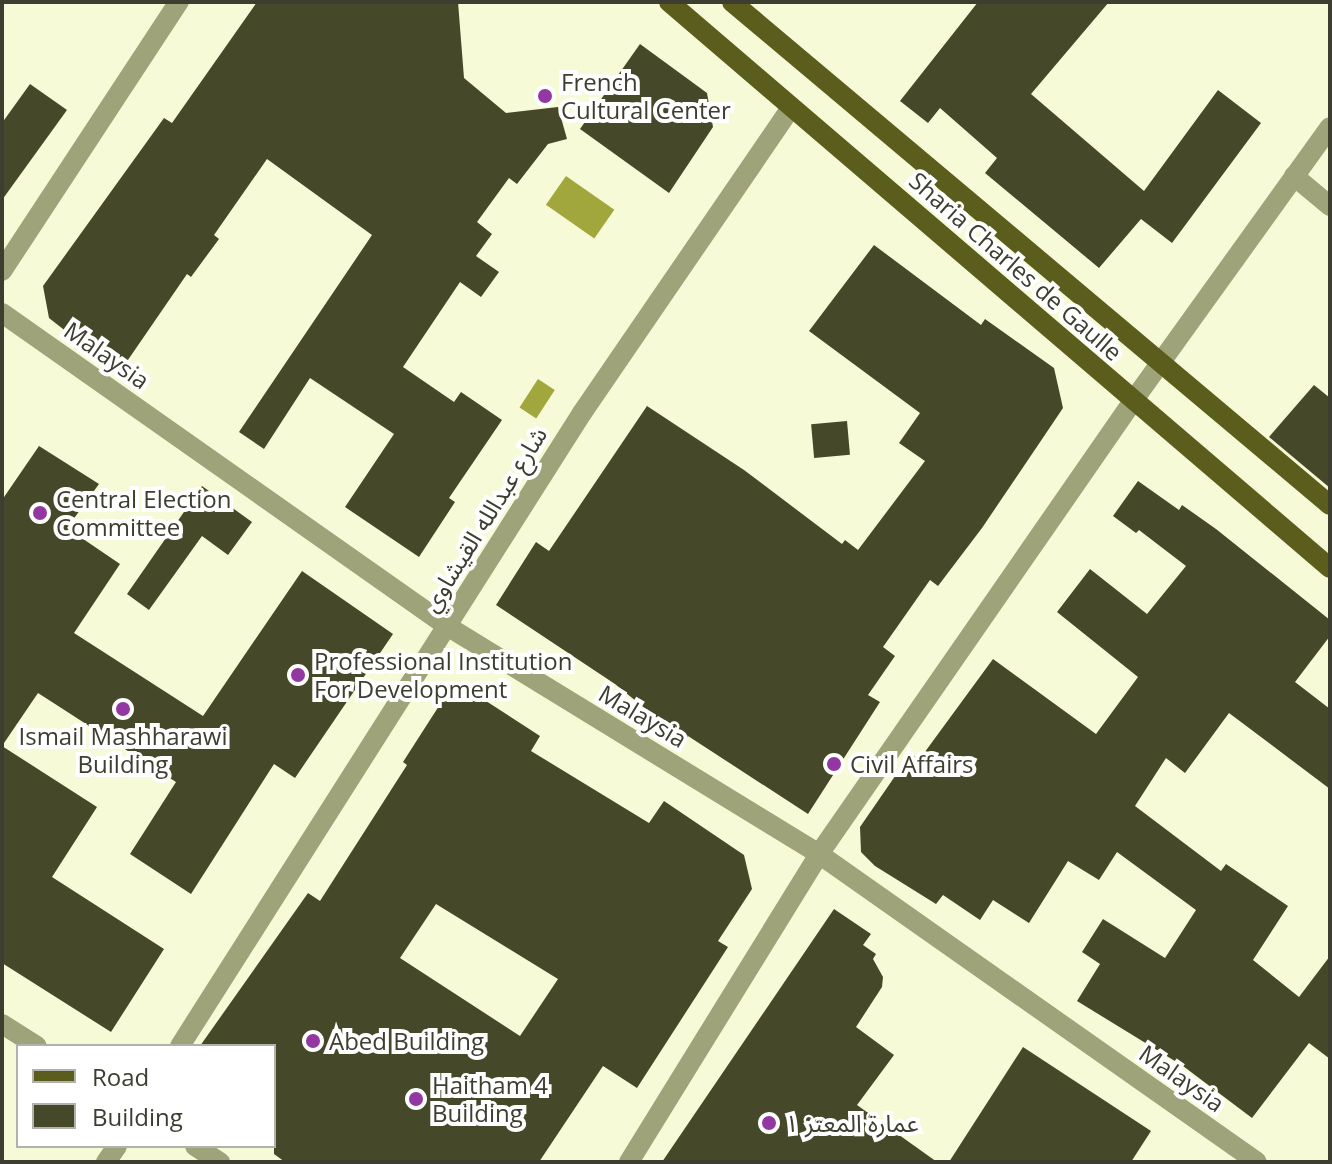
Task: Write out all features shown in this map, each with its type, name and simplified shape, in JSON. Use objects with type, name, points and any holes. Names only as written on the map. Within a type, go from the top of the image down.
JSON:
[{"type":"main road","name":"Sharia Charles de Gaulle","points":[[669,2],[1330,568]]},
{"type":"main road","name":"Sharia Charles de Gaulle","points":[[732,2],[1330,505]]},
{"type":"street","points":[[2,271],[179,2]]},
{"type":"street","name":"شارع عبدالله القيشاوي","points":[[181,1044],[582,413],[791,108]]},
{"type":"street","points":[[629,1162],[819,854],[1133,401],[1330,127]]},
{"type":"street","points":[[1294,176],[1330,206]]},
{"type":"street","name":"Malaysia","points":[[2,313],[447,626],[819,854],[1257,1162]]},
{"type":"street","points":[[2,1024],[34,1044]]},
{"type":"street","points":[[198,1148],[220,1162]]},
{"type":"shaded area","points":[[566,176],[614,210],[594,239],[546,205]]},
{"type":"shaded area","points":[[538,379],[555,390],[536,418],[519,408]]},
{"type":"building","points":[[257,2],[458,2],[464,78],[506,113],[558,107],[567,139],[548,144],[517,184],[509,178],[477,222],[492,234],[476,256],[499,272],[481,297],[460,282],[403,367],[454,402],[461,392],[502,420],[449,498],[455,502],[419,557],[345,507],[394,434],[310,378],[264,449],[239,432],[372,235],[267,159],[214,235],[219,239],[191,277],[187,274],[119,373],[49,318],[43,286],[164,118],[172,123]]},
{"type":"building","points":[[978,2],[1109,2],[1031,94],[1144,191],[1218,90],[1261,123],[1172,243],[1141,219],[1099,268],[985,173],[997,158],[940,108],[928,123],[900,101]]},
{"type":"building","points":[[640,44],[707,93],[713,127],[669,193],[580,129]]},
{"type":"building","points":[[30,84],[67,110],[2,200],[2,123]]},
{"type":"building","points":[[874,245],[981,325],[985,319],[1054,368],[1063,408],[982,528],[938,586],[930,580],[883,647],[895,656],[868,695],[880,702],[808,814],[688,736],[685,741],[615,684],[496,605],[536,542],[549,551],[647,406],[744,470],[842,544],[845,540],[858,550],[925,461],[899,443],[920,413],[809,331]]},
{"type":"building","points":[[1314,385],[1330,398],[1330,488],[1269,437]]},
{"type":"building","points":[[847,421],[850,455],[814,458],[811,424]]},
{"type":"building","points":[[39,446],[99,484],[67,528],[120,564],[74,633],[203,716],[302,571],[393,634],[295,778],[274,764],[191,894],[130,854],[176,782],[38,693],[2,746],[2,500]]},
{"type":"building","points":[[1138,481],[1179,510],[1182,505],[1216,529],[1330,620],[1330,636],[1295,682],[1330,709],[1330,789],[1229,713],[1185,773],[1166,758],[1135,806],[1221,871],[1226,864],[1288,906],[1253,960],[1299,997],[1330,956],[1330,1059],[1309,1043],[1252,1118],[1183,1066],[1077,1001],[1100,964],[1082,952],[1103,919],[1165,958],[1196,910],[1117,852],[1099,880],[1068,861],[1029,923],[993,900],[980,920],[943,895],[936,904],[875,866],[861,852],[860,827],[911,753],[919,760],[993,659],[1096,734],[1138,677],[1057,612],[1090,569],[1147,614],[1186,566],[1139,530],[1136,533],[1113,516]]},
{"type":"building","points":[[202,486],[252,522],[228,555],[202,536],[149,610],[127,594]]},
{"type":"building","points":[[455,681],[540,736],[531,751],[649,823],[664,801],[744,855],[752,889],[718,941],[728,947],[637,1088],[603,1066],[539,1162],[285,1162],[274,1154],[276,1044],[201,1044],[308,893],[320,901],[407,765],[403,762]],"holes":[[[436,904],[558,979],[520,1036],[400,958]]]},
{"type":"building","points":[[2,746],[97,807],[52,877],[164,949],[111,1032],[2,963]]},
{"type":"building","points":[[834,909],[871,934],[863,945],[876,954],[873,959],[883,977],[882,987],[856,1027],[894,1055],[857,1105],[937,1162],[662,1162]]},
{"type":"building","points":[[1023,1047],[1151,1131],[1131,1162],[949,1162]]},
{"type":"place","name":"French Cultural Center","points":[[545,96]]},
{"type":"place","name":"Central Election Committee","points":[[40,513]]},
{"type":"place","name":"Professional Institution For Development","points":[[298,675]]},
{"type":"place","name":"Ismail Mashharawi Building","points":[[123,709]]},
{"type":"place","name":"Civil Affairs","points":[[834,764]]},
{"type":"place","name":"Abed Building","points":[[313,1041]]},
{"type":"place","name":"Haitham 4 Building","points":[[416,1099]]},
{"type":"place","name":"عمارة المعتز ١","points":[[769,1123]]}]
